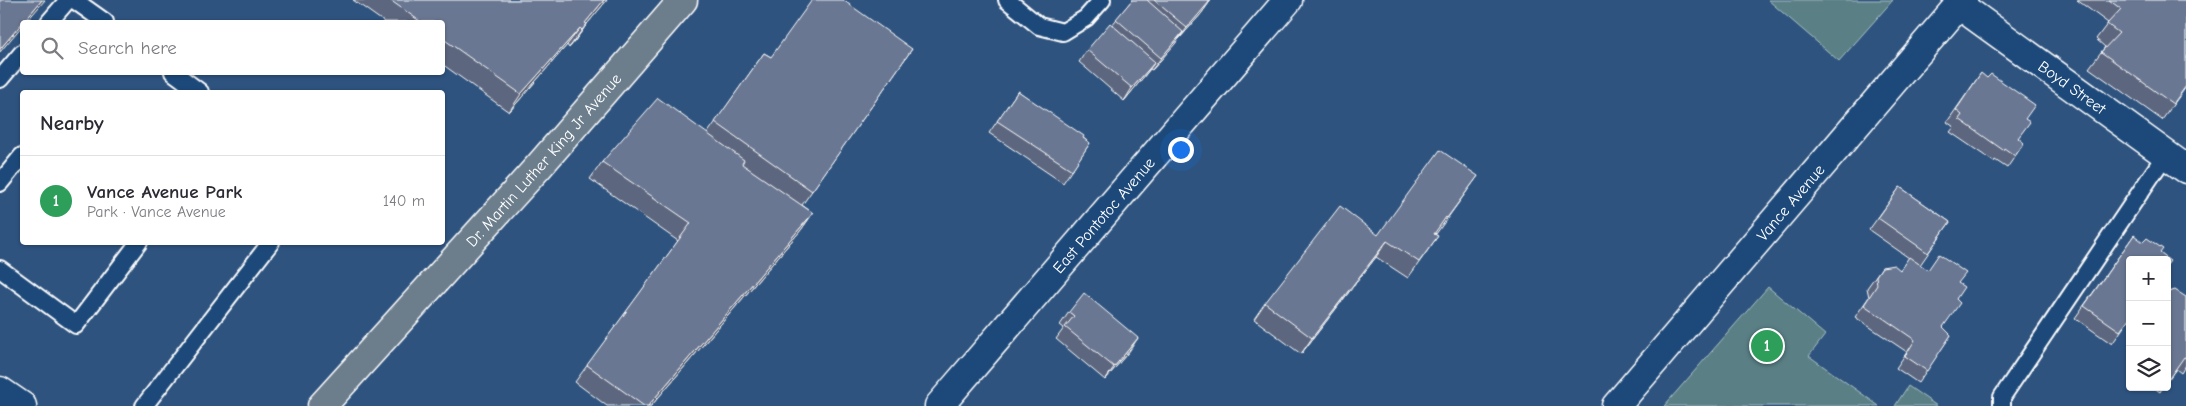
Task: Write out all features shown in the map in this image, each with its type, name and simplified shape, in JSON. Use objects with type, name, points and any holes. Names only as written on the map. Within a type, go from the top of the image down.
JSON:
[{"type":"main road","name":"Dr. Martin Luther King Jr Avenue","points":[[322,406],[540,164],[683,0]]},
{"type":"street","name":"East Pontotoc Avenue","points":[[938,406],[1288,0]]},
{"type":"street","name":"Boyd Street","points":[[1961,2],[2176,162]]},
{"type":"street","name":"Vance Avenue","points":[[1616,406],[1961,2]]},
{"type":"street","points":[[0,391],[22,406]]},
{"type":"lane","points":[[51,20],[68,0]]},
{"type":"lane","points":[[74,0],[102,20]]},
{"type":"lane","points":[[1007,0],[1039,26],[1063,32],[1086,18],[1102,0]]},
{"type":"lane","points":[[0,79],[20,55]]},
{"type":"lane","points":[[176,75],[197,90]]},
{"type":"lane","points":[[0,183],[20,158]]},
{"type":"lane","points":[[2002,406],[2002,397],[2176,162]]},
{"type":"lane","points":[[0,269],[76,325],[137,245]]},
{"type":"lane","points":[[144,406],[269,245]]},
{"type":"green space","points":[[1768,0],[1893,0],[1839,61]]},
{"type":"green space","points":[[1768,287],[1825,335],[1809,356],[1879,406],[1664,406]]},
{"type":"green space","points":[[1908,386],[1937,406],[1895,406]]},
{"type":"building","points":[[0,0],[42,0],[25,20],[20,20],[20,26],[0,49]]},
{"type":"building","points":[[390,0],[604,0],[585,23],[587,24],[582,30],[580,28],[521,94],[445,40],[445,20],[418,20]]},
{"type":"building","points":[[812,0],[843,0],[912,49],[812,191],[715,122],[764,53],[771,57]]},
{"type":"building","points":[[1132,0],[1147,0],[1183,32],[1161,58],[1116,19]]},
{"type":"building","points":[[1154,0],[1208,0],[1210,1],[1187,28]]},
{"type":"building","points":[[2109,0],[2186,0],[2186,86],[2173,104],[2101,52],[2119,33],[2107,24],[2121,9]]},
{"type":"building","points":[[1110,23],[1155,62],[1132,88],[1087,50]]},
{"type":"building","points":[[1981,73],[1987,78],[1991,74],[2035,105],[2025,119],[2030,122],[2018,138],[2024,143],[2015,156],[2004,148],[2003,150],[1959,119],[1962,115],[1956,110]]},
{"type":"building","points":[[1018,91],[1084,136],[1083,138],[1090,143],[1072,170],[997,121]]},
{"type":"building","points":[[658,98],[744,160],[742,164],[813,213],[648,406],[644,406],[587,365],[691,223],[602,162]]},
{"type":"building","points":[[1440,150],[1478,176],[1434,234],[1438,236],[1419,262],[1387,241],[1312,338],[1265,303],[1340,206],[1378,235]]},
{"type":"building","points":[[1900,187],[1950,222],[1928,253],[1878,218]]},
{"type":"building","points":[[2134,235],[2143,242],[2147,238],[2163,249],[2160,253],[2164,256],[2126,256],[2126,323],[2120,331],[2084,306]]},
{"type":"building","points":[[1939,254],[1966,273],[1958,283],[1964,287],[1956,299],[1960,303],[1943,327],[1951,335],[1927,371],[1905,356],[1915,340],[1864,305],[1877,285],[1876,276],[1882,267],[1894,265],[1900,270],[1909,257],[1928,270]]},
{"type":"building","points":[[2175,290],[2186,297],[2186,358],[2184,357],[2171,376],[2171,301],[2171,291]]},
{"type":"building","points":[[1084,293],[1138,338],[1114,367],[1065,327],[1074,316],[1069,312]]},
{"type":"place","name":"Vance Avenue Park","points":[[1767,346]]}]
